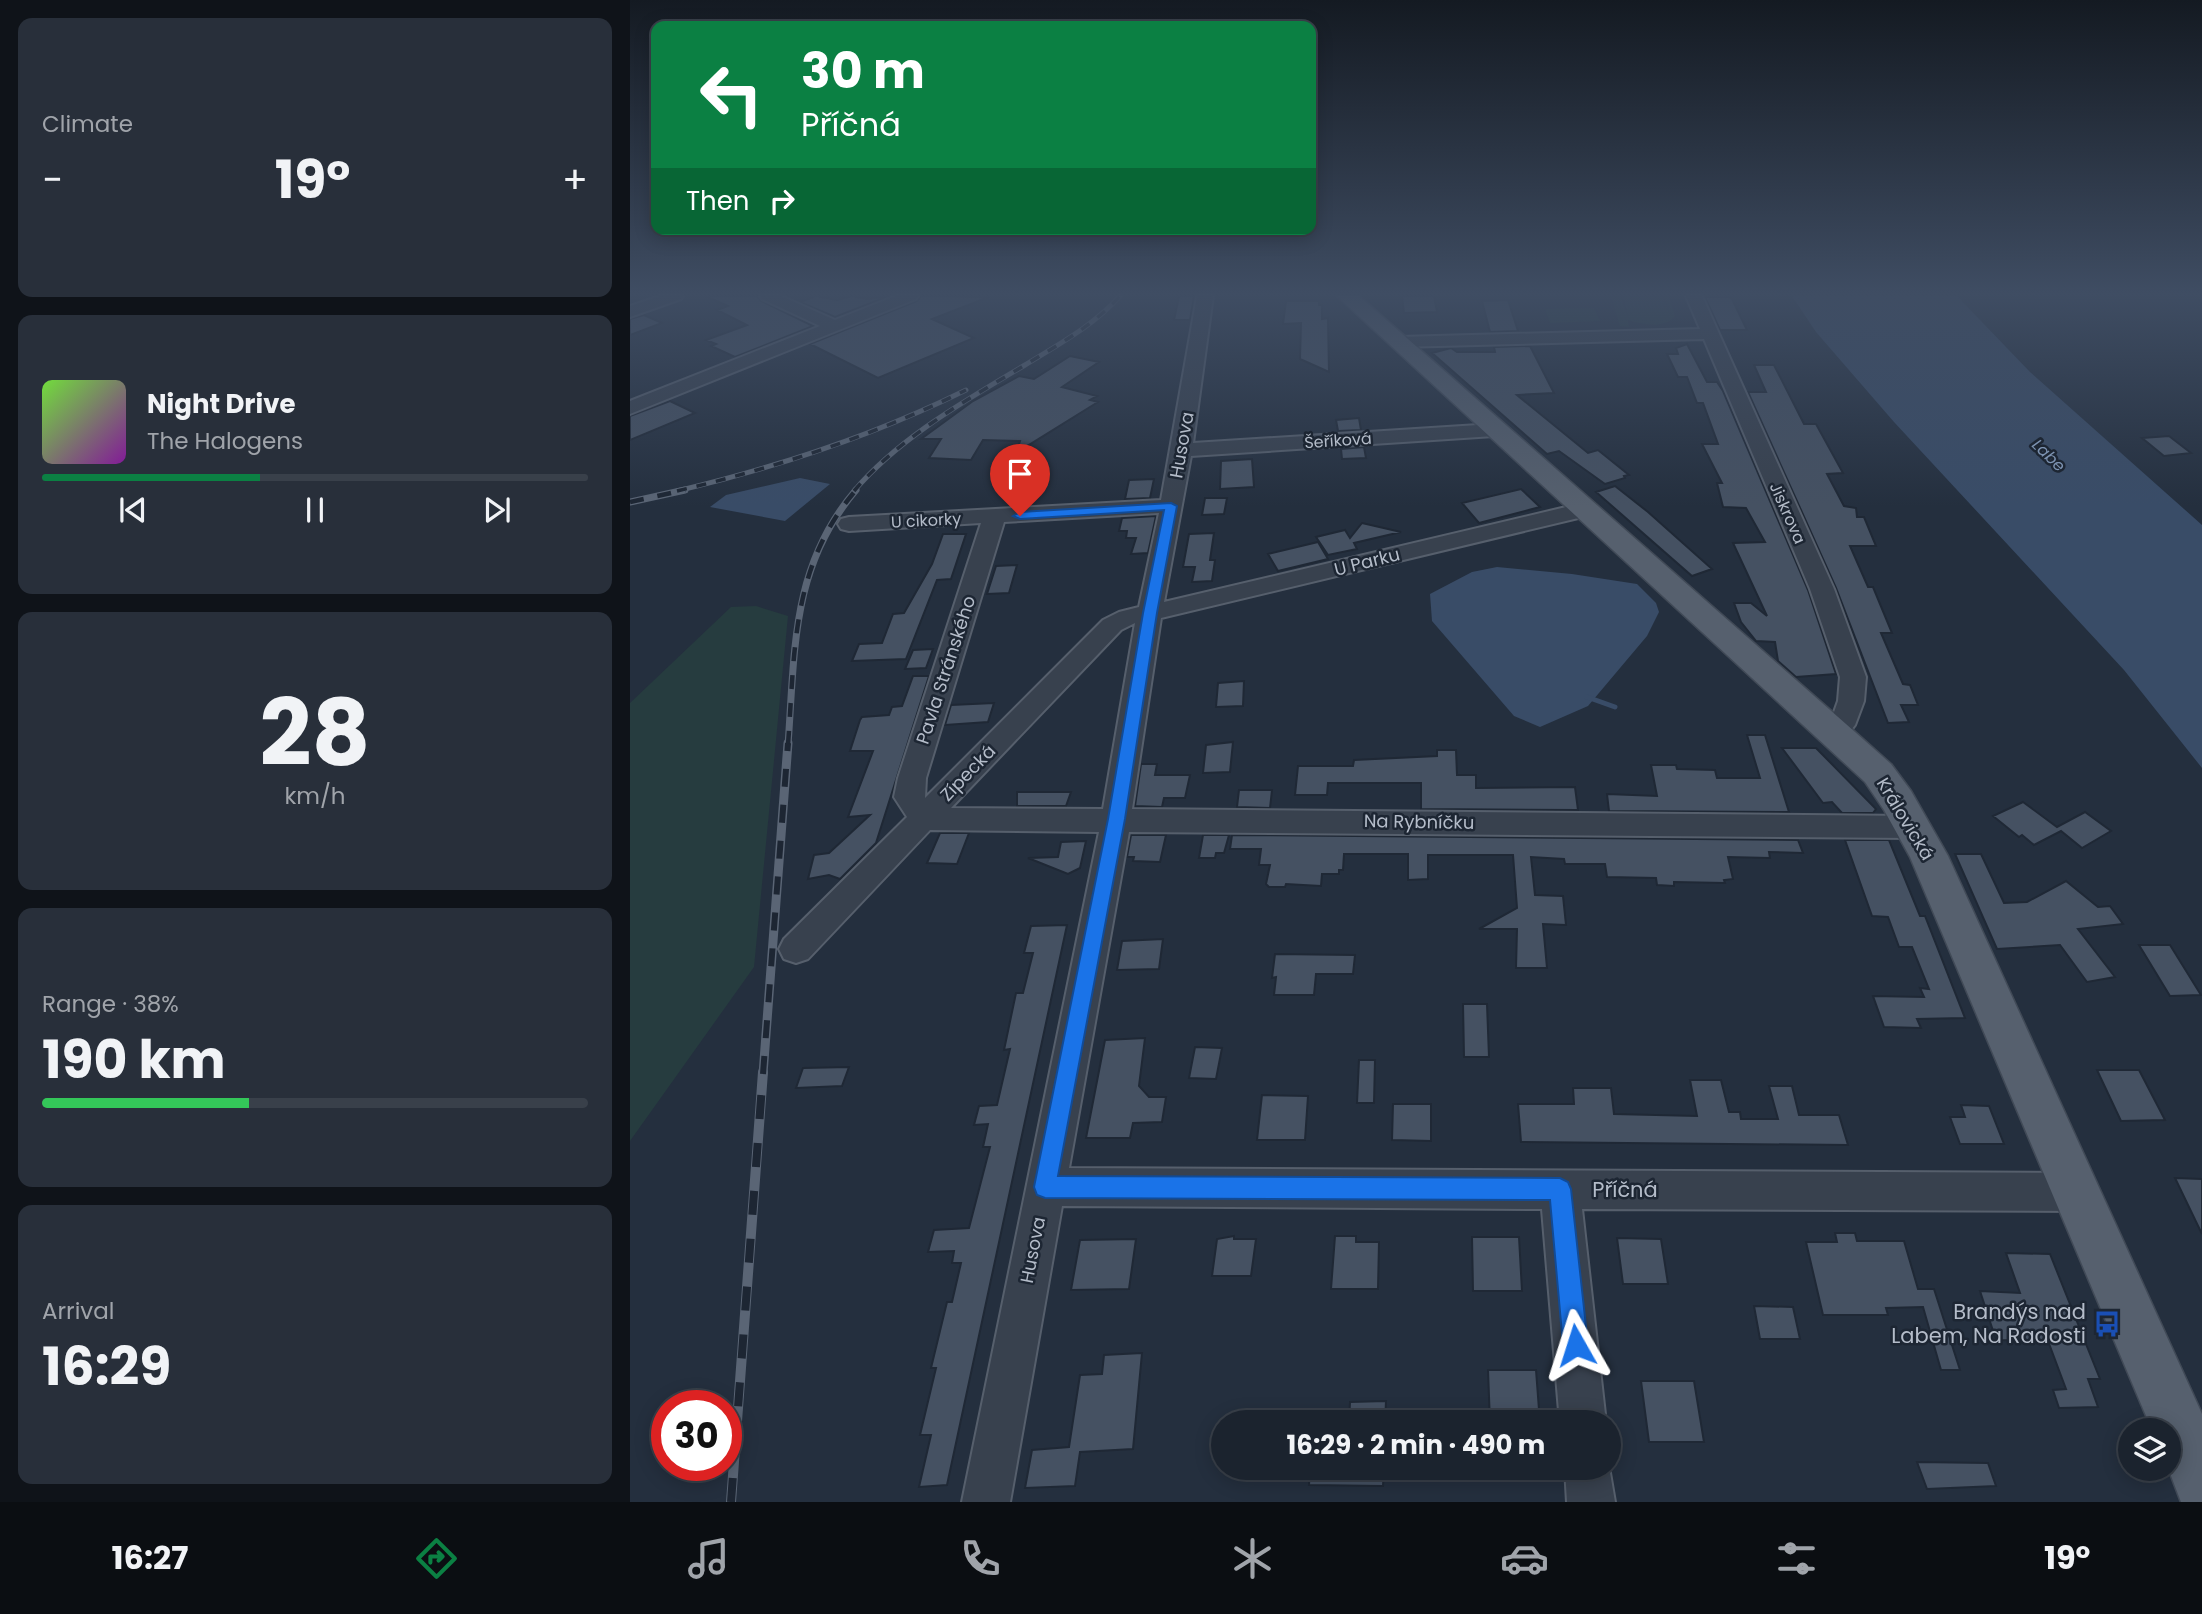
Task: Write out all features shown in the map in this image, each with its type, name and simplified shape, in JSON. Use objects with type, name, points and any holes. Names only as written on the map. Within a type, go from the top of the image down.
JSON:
[{"type":"main road","name":"Královická","points":[[1425,366],[1878,773],[1929,856],[2202,1481]]},
{"type":"street","points":[[630,408],[734,366]]},
{"type":"street","name":"Husova","points":[[986,1502],[1116,819],[1195,366]]},
{"type":"street","name":"Jiskrova","points":[[1723,366],[1822,589],[1853,677],[1848,709],[1834,732]]},
{"type":"street","name":"Šeříková","points":[[1182,450],[1493,430]]},
{"type":"street","name":"U cikorky","points":[[849,524],[1171,506]]},
{"type":"street","name":"U Parku","points":[[1150,613],[1583,510]]},
{"type":"street","name":"Pavla Stránského","points":[[924,819],[909,797],[912,778],[994,517]]},
{"type":"street","name":"Zípecká","points":[[796,949],[1112,625],[1128,617],[1150,613]]},
{"type":"street","name":"Na Rybníčku","points":[[924,819],[1913,827]]},
{"type":"street","name":"Příčná","points":[[1045,1187],[2078,1192]]},
{"type":"street","points":[[1560,1189],[1582,1410]]},
{"type":"street","points":[[1589,1480],[1591,1502]]},
{"type":"green space","points":[[756,606],[788,616],[754,967],[630,1141],[630,703],[731,607]]},
{"type":"water","name":"Labe","points":[[1846,366],[2024,366],[2202,525],[2202,768],[2124,670]]},
{"type":"water","points":[[800,478],[830,484],[785,521],[710,507],[726,495]]},
{"type":"water","points":[[1497,567],[1637,584],[1656,603],[1659,612],[1647,636],[1588,706],[1540,727],[1514,716],[1432,621],[1430,594],[1472,572]]},
{"type":"building","points":[[854,366],[907,366],[878,378]]},
{"type":"building","points":[[1054,366],[1093,366],[1062,387],[1097,396],[1090,400],[1098,402],[1016,453],[1020,441],[983,440],[971,460],[929,458],[941,439],[921,439],[973,401],[1019,376],[1034,379]]},
{"type":"building","points":[[1316,366],[1329,366],[1329,372]]},
{"type":"building","points":[[1447,366],[1540,366],[1554,393],[1517,395],[1588,453],[1598,450],[1629,475],[1605,484],[1559,451],[1547,454]]},
{"type":"building","points":[[1673,366],[1699,366],[1707,382],[1717,382],[1723,391],[1808,590],[1836,674],[1796,677],[1778,661],[1775,642],[1756,641],[1741,622],[1734,603],[1751,603],[1767,616],[1733,543],[1765,542],[1746,508],[1723,507],[1717,483],[1722,483],[1702,444],[1718,444],[1703,403],[1697,403],[1687,377],[1678,377]]},
{"type":"building","points":[[1754,366],[1775,366],[1804,424],[1816,424],[1843,473],[1827,474],[1844,506],[1856,508],[1857,517],[1864,517],[1876,546],[1850,546],[1868,587],[1873,587],[1892,633],[1881,633],[1903,684],[1910,685],[1918,705],[1901,705],[1909,722],[1888,723],[1836,588],[1748,392],[1766,392]]},
{"type":"building","points":[[670,401],[695,413],[630,440],[630,416]]},
{"type":"building","points":[[1359,418],[1361,430],[1338,431],[1336,420]]},
{"type":"building","points":[[2169,436],[2191,453],[2164,456],[2142,438]]},
{"type":"building","points":[[1364,447],[1366,458],[1342,459],[1341,449]]},
{"type":"building","points":[[1252,459],[1254,487],[1220,489],[1221,461]]},
{"type":"building","points":[[1154,479],[1150,498],[1125,499],[1129,480]]},
{"type":"building","points":[[1615,486],[1712,569],[1692,576],[1596,492]]},
{"type":"building","points":[[1521,489],[1540,507],[1479,523],[1462,503]]},
{"type":"building","points":[[1205,498],[1227,498],[1224,514],[1202,515]]},
{"type":"building","points":[[1156,516],[1148,553],[1131,554],[1136,538],[1126,538],[1127,531],[1119,531],[1122,518]]},
{"type":"building","points":[[1362,523],[1401,532],[1354,543],[1357,549],[1328,555],[1316,537],[1345,530],[1350,538]]},
{"type":"building","points":[[1214,533],[1210,560],[1215,560],[1212,581],[1192,582],[1195,567],[1183,567],[1189,534]]},
{"type":"building","points":[[943,534],[966,534],[951,579],[937,580],[906,659],[852,661],[859,644],[882,643],[893,614],[904,613],[932,564]]},
{"type":"building","points":[[1318,542],[1328,559],[1278,571],[1268,554]]},
{"type":"building","points":[[1017,565],[1009,593],[987,594],[996,566]]},
{"type":"building","points":[[933,649],[926,668],[905,669],[913,650]]},
{"type":"building","points":[[913,676],[929,676],[876,843],[840,879],[829,875],[808,879],[814,855],[829,853],[870,815],[848,817],[873,751],[850,751],[860,720],[862,717],[889,715],[892,707],[902,706]]},
{"type":"building","points":[[1244,681],[1243,706],[1216,707],[1218,683]]},
{"type":"building","points":[[994,703],[988,722],[945,725],[951,705]]},
{"type":"building","points":[[1747,735],[1765,735],[1789,812],[1609,811],[1607,794],[1657,796],[1651,765],[1715,770],[1717,778],[1760,778]]},
{"type":"building","points":[[1233,742],[1230,772],[1203,773],[1206,745]]},
{"type":"building","points":[[1782,748],[1816,748],[1876,809],[1873,813],[1842,813],[1832,802],[1823,803]]},
{"type":"building","points":[[1437,750],[1456,750],[1457,775],[1476,775],[1476,788],[1575,787],[1578,810],[1421,809],[1421,783],[1328,783],[1327,795],[1295,795],[1298,766],[1353,766],[1354,760],[1437,756]]},
{"type":"building","points":[[1141,764],[1157,764],[1155,775],[1190,775],[1185,798],[1164,798],[1162,807],[1135,806]]},
{"type":"building","points":[[1239,790],[1272,790],[1270,808],[1237,807]]},
{"type":"building","points":[[1017,792],[1071,792],[1066,806],[1017,806]]},
{"type":"building","points":[[2023,802],[2057,827],[2085,812],[2111,831],[2082,848],[2061,831],[2034,845],[2022,835],[2019,837],[1993,816]]},
{"type":"building","points":[[940,833],[969,833],[957,864],[927,863]]},
{"type":"building","points":[[1131,835],[1166,835],[1160,862],[1133,861],[1134,857],[1127,857]]},
{"type":"building","points":[[1203,835],[1229,835],[1224,853],[1216,853],[1215,858],[1199,858]]},
{"type":"building","points":[[1232,835],[1798,840],[1803,853],[1769,852],[1770,858],[1728,857],[1733,879],[1724,880],[1725,883],[1674,882],[1674,886],[1657,885],[1656,878],[1607,877],[1605,864],[1565,864],[1564,859],[1531,857],[1535,895],[1563,896],[1566,925],[1543,924],[1547,968],[1516,968],[1517,929],[1479,929],[1517,908],[1513,855],[1428,855],[1428,879],[1408,880],[1408,854],[1344,854],[1343,870],[1339,870],[1339,874],[1322,874],[1321,886],[1286,884],[1285,887],[1269,887],[1266,884],[1270,865],[1259,865],[1261,849],[1230,849]]},
{"type":"building","points":[[1845,840],[1889,840],[1920,916],[1925,916],[1965,1018],[1917,1019],[1921,1028],[1884,1027],[1873,996],[1924,997],[1920,988],[1929,989],[1912,947],[1899,947],[1888,917],[1872,916]]},
{"type":"building","points":[[1086,841],[1080,868],[1068,874],[1028,858],[1058,857],[1061,842]]},
{"type":"building","points":[[1955,854],[1981,854],[2004,903],[2027,902],[2066,881],[2098,907],[2110,906],[2123,924],[2078,929],[2115,977],[2087,982],[2060,945],[1997,949]]},
{"type":"building","points":[[1067,925],[947,1485],[919,1487],[931,1435],[920,1435],[936,1368],[931,1368],[947,1302],[952,1302],[961,1263],[952,1263],[954,1251],[928,1252],[934,1230],[969,1228],[990,1147],[983,1147],[988,1124],[974,1125],[979,1106],[997,1105],[1010,1049],[1004,1050],[1016,993],[1023,993],[1033,953],[1024,953],[1031,926]]},
{"type":"building","points":[[1163,939],[1159,969],[1117,970],[1122,941]]},
{"type":"building","points":[[2139,945],[2170,945],[2201,995],[2170,996]]},
{"type":"building","points":[[1275,954],[1355,955],[1353,974],[1316,974],[1314,995],[1274,995],[1276,977],[1272,978]]},
{"type":"building","points":[[1463,1004],[1487,1004],[1489,1057],[1464,1057]]},
{"type":"building","points":[[1145,1038],[1139,1086],[1149,1097],[1166,1097],[1162,1122],[1133,1123],[1130,1138],[1086,1138],[1105,1040]]},
{"type":"building","points":[[1195,1047],[1222,1048],[1216,1079],[1189,1078]]},
{"type":"building","points":[[1359,1060],[1375,1060],[1374,1103],[1357,1103]]},
{"type":"building","points":[[849,1067],[842,1086],[796,1088],[803,1068]]},
{"type":"building","points":[[2097,1070],[2139,1070],[2165,1120],[2121,1121]]},
{"type":"building","points":[[1690,1080],[1721,1080],[1729,1112],[1740,1112],[1741,1119],[1778,1119],[1769,1086],[1792,1086],[1799,1115],[1839,1115],[1848,1145],[1521,1142],[1518,1104],[1574,1104],[1573,1088],[1611,1088],[1614,1114],[1697,1116]]},
{"type":"building","points":[[1262,1095],[1308,1096],[1305,1140],[1257,1140]]},
{"type":"building","points":[[1393,1104],[1431,1104],[1431,1141],[1392,1140]]},
{"type":"building","points":[[1961,1105],[1989,1106],[2004,1144],[1960,1144],[1950,1117],[1965,1117]]},
{"type":"building","points":[[2175,1178],[2202,1179],[2202,1234]]},
{"type":"building","points":[[1835,1233],[1855,1233],[1857,1241],[1904,1241],[1918,1289],[1934,1289],[1960,1370],[1941,1370],[1923,1307],[1886,1308],[1888,1315],[1823,1315],[1806,1242],[1837,1242]]},
{"type":"building","points":[[1234,1236],[1234,1239],[1256,1239],[1251,1276],[1212,1276],[1217,1239]]},
{"type":"building","points":[[1335,1236],[1356,1236],[1356,1242],[1379,1242],[1378,1289],[1331,1289]]},
{"type":"building","points":[[1472,1237],[1519,1237],[1522,1291],[1473,1291]]},
{"type":"building","points":[[1617,1238],[1661,1239],[1668,1284],[1623,1284]]},
{"type":"building","points":[[1136,1239],[1129,1289],[1071,1290],[1080,1240]]},
{"type":"building","points":[[2006,1253],[2050,1254],[2100,1379],[2088,1379],[2098,1407],[2059,1408],[2053,1390],[2066,1389],[2048,1341],[1996,1340],[1980,1291],[2020,1293]]},
{"type":"building","points":[[1754,1306],[1793,1307],[1800,1339],[1760,1339]]},
{"type":"building","points":[[1142,1353],[1133,1449],[1080,1452],[1075,1486],[1025,1488],[1032,1450],[1069,1447],[1080,1375],[1102,1374],[1104,1355]]},
{"type":"building","points":[[1488,1370],[1536,1370],[1539,1410],[1490,1410]]},
{"type":"building","points":[[1641,1381],[1694,1381],[1704,1442],[1649,1442]]},
{"type":"building","points":[[1386,1401],[1386,1410],[1350,1410],[1350,1402]]},
{"type":"building","points":[[1917,1462],[1988,1463],[1996,1486],[1927,1489]]},
{"type":"building","points":[[1309,1480],[1383,1480],[1383,1486],[1309,1485]]},
{"type":"waterway","points":[[1587,697],[1615,707]]},
{"type":"railway","points":[[854,491],[912,437],[1022,366]]},
{"type":"railway","points":[[677,491],[752,472],[824,449],[896,422],[966,390]]},
{"type":"railway","points":[[630,502],[685,490]]},
{"type":"railway","points":[[788,745],[795,643],[808,579],[819,549],[835,519],[856,490]]},
{"type":"railway","points":[[763,1074],[788,743]]},
{"type":"railway","points":[[731,1502],[763,1072]]},
{"type":"place","name":"Brandýs nad Labem, Na Radosti","points":[[2107,1324]]},
{"type":"route","points":[[1020,516],[1171,506],[1150,613],[1116,819],[1045,1187],[1560,1189],[1576,1345]]}]
